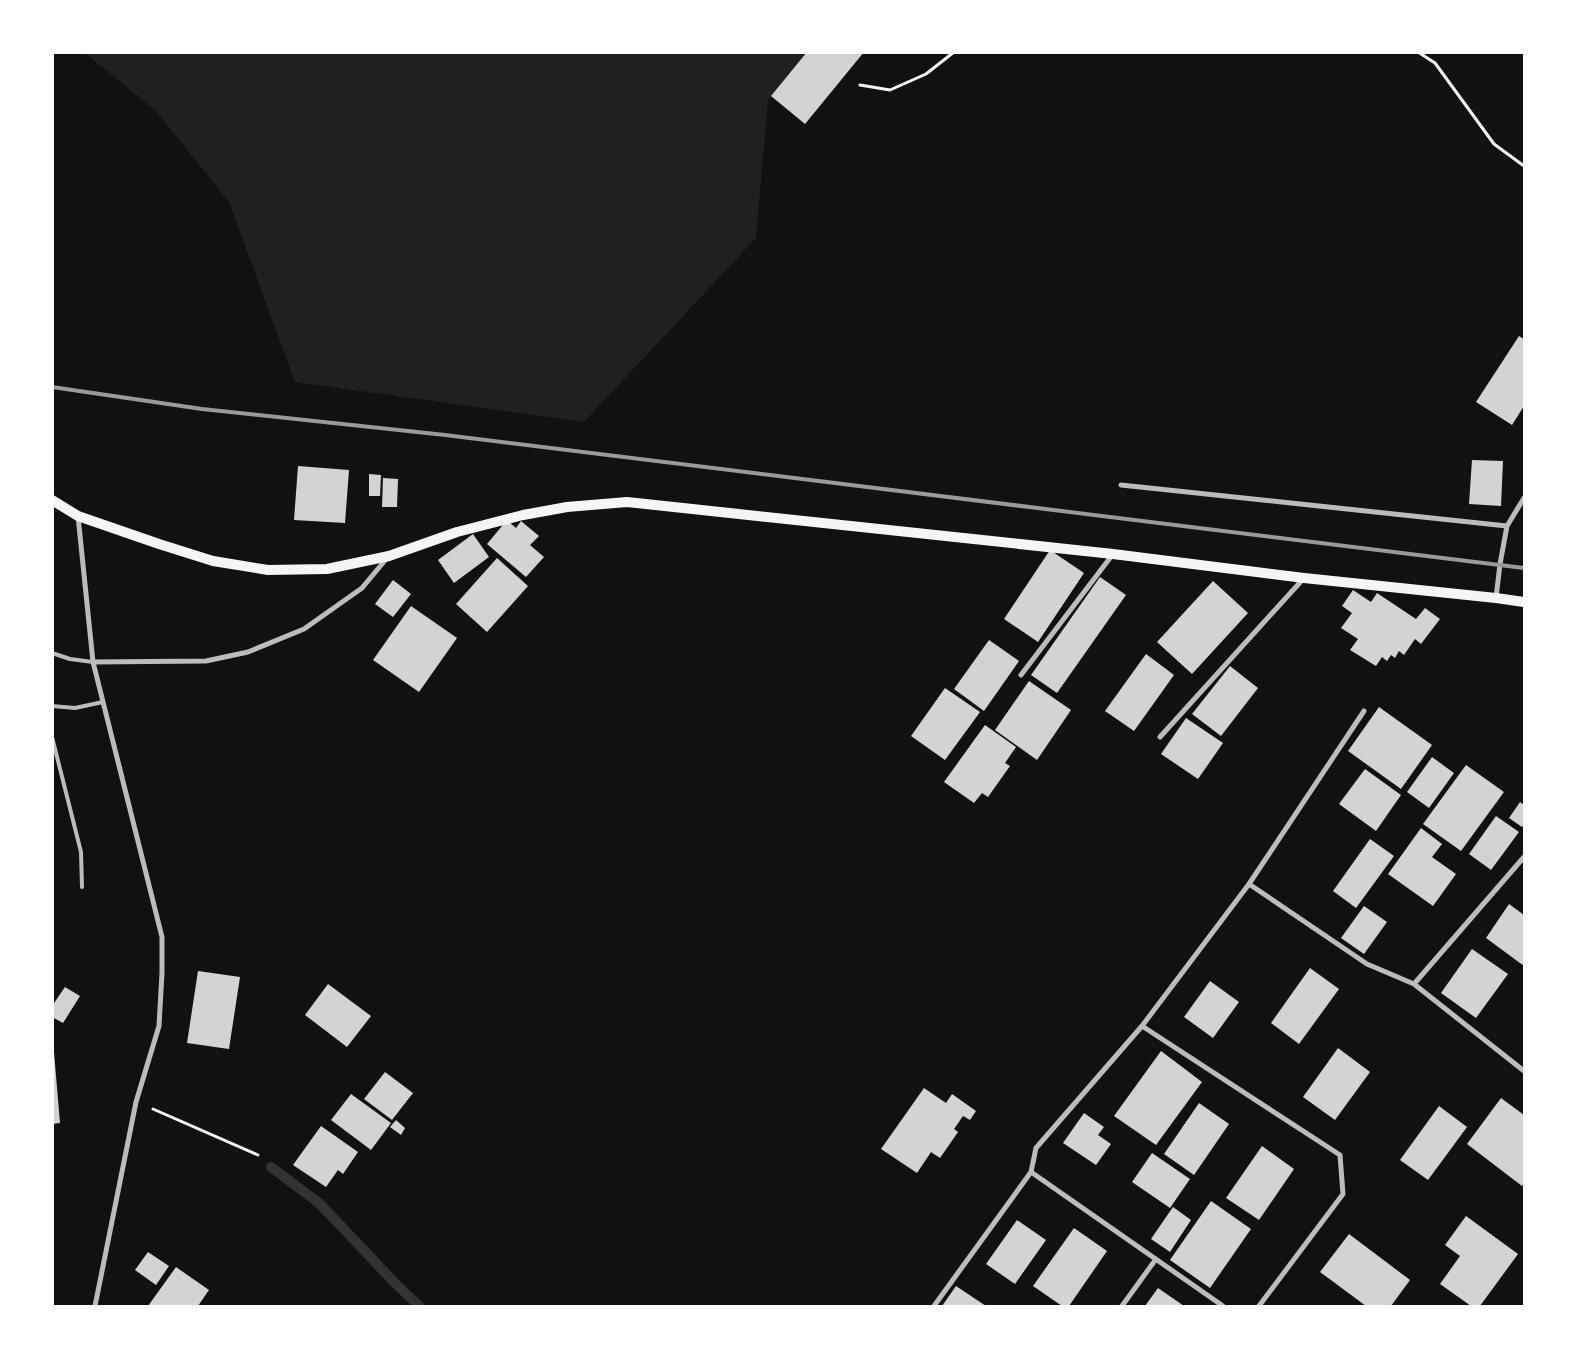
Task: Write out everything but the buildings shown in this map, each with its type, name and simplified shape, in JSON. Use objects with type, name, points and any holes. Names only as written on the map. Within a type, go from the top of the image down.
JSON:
[{"type":"main road","points":[[52,500],[78,516],[159,544],[213,561],[268,570],[327,569],[389,556],[457,532],[523,515],[567,507],[627,502],[1113,554],[1304,578],[1524,602]]},
{"type":"street","points":[[1121,485],[1507,526]]},
{"type":"street","points":[[1496,598],[1507,526],[1524,498]]},
{"type":"street","points":[[78,516],[93,662],[162,937],[159,1026],[136,1102],[95,1306]]},
{"type":"street","points":[[1021,675],[1113,554]]},
{"type":"street","points":[[93,662],[206,661],[248,652],[304,629],[362,588],[389,556]]},
{"type":"street","points":[[1160,737],[1304,578]]},
{"type":"street","points":[[934,1306],[1031,1172],[1036,1148],[1142,1026],[1249,884],[1364,711]]},
{"type":"street","points":[[1414,984],[1524,857]]},
{"type":"street","points":[[1249,884],[1367,964],[1414,984],[1524,1071]]},
{"type":"street","points":[[1142,1026],[1340,1155],[1343,1194],[1259,1306]]},
{"type":"street","points":[[1031,1172],[1223,1306]]},
{"type":"street","points":[[1122,1306],[1156,1259]]},
{"type":"lane","points":[[52,653],[70,659],[93,662]]},
{"type":"lane","points":[[52,706],[75,708],[103,702]]},
{"type":"lane","points":[[52,736],[81,852],[82,887]]},
{"type":"path","points":[[860,85],[890,90],[926,74],[954,52]]},
{"type":"path","points":[[1418,52],[1435,63],[1494,144],[1524,166]]},
{"type":"path","points":[[136,1102],[258,1155]]},
{"type":"shaded area","points":[[85,53],[821,53],[768,99],[756,238],[584,422],[295,382],[229,202],[156,111]]},
{"type":"waterway","points":[[271,1167],[319,1203],[419,1306]]},
{"type":"railway","points":[[52,387],[202,409],[445,435],[1524,568]]}]
